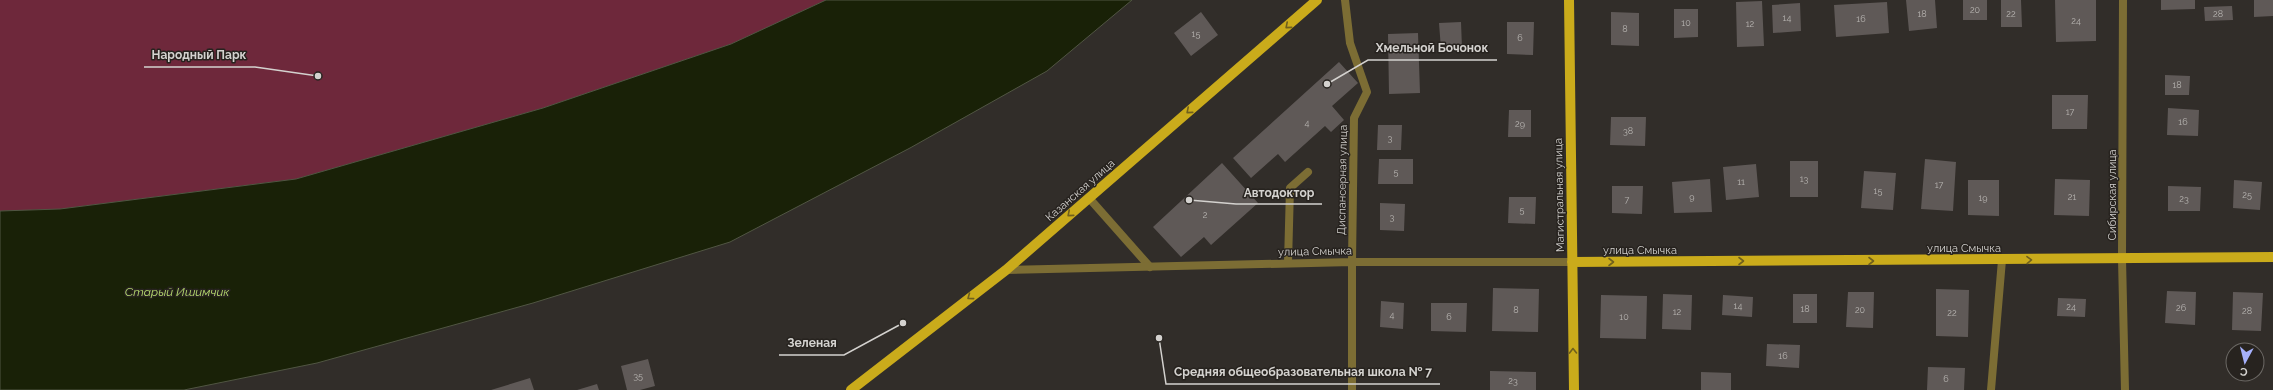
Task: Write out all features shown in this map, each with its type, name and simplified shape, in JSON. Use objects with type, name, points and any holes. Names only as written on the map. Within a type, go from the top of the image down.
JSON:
[{"type":"main road","name":"Казанская улица","points":[[851,390],[1006,270],[1317,0]]},
{"type":"main road","name":"Магистральная улица","points":[[1569,0],[1574,390]]},
{"type":"main road","name":"улица Смычка","points":[[1572,262],[2273,257]]},
{"type":"street","name":"Диспансерная улица","points":[[1345,0],[1350,43],[1367,92],[1354,118],[1352,390]]},
{"type":"street","name":"Сибирская улица","points":[[2123,0],[2122,258],[2125,390]]},
{"type":"street","points":[[1288,263],[1290,188],[1308,172]]},
{"type":"street","points":[[1089,198],[1150,267]]},
{"type":"street","points":[[1991,390],[2002,260]]},
{"type":"street","name":"улица Смычка","points":[[1006,270],[1352,262],[1572,262]]},
{"type":"shaded area","points":[[0,0],[826,0],[731,44],[543,108],[296,179],[60,209],[0,211]]},
{"type":"water","name":"Старый Ишимчик","points":[[826,0],[1132,0],[1047,71],[910,148],[730,242],[533,303],[317,363],[184,390],[0,390],[0,211],[60,209],[296,179],[543,108],[731,44]]},
{"type":"building","points":[[1906,0],[1935,0],[1937,28],[1909,31]]},
{"type":"building","points":[[1963,0],[1987,0],[1987,20],[1963,20]]},
{"type":"building","points":[[2001,0],[2021,0],[2022,27],[2001,27]]},
{"type":"building","points":[[2055,0],[2096,0],[2096,41],[2056,42]]},
{"type":"building","points":[[2161,0],[2195,0],[2195,9],[2161,10]]},
{"type":"building","points":[[2254,0],[2273,0],[2273,16],[2254,17]]},
{"type":"building","points":[[1762,1],[1764,46],[1737,47],[1736,2]]},
{"type":"building","points":[[1887,2],[1889,33],[1836,37],[1834,5]]},
{"type":"building","points":[[1800,3],[1801,31],[1773,33],[1772,5]]},
{"type":"building","points":[[2232,6],[2233,20],[2205,21],[2204,7]]},
{"type":"building","points":[[1674,9],[1698,9],[1698,37],[1674,38]]},
{"type":"building","points":[[1201,12],[1218,35],[1191,56],[1174,33]]},
{"type":"building","points":[[1611,12],[1639,13],[1639,46],[1611,45]]},
{"type":"building","points":[[1461,22],[1462,48],[1441,49],[1439,23]]},
{"type":"building","points":[[1507,22],[1534,22],[1533,55],[1507,54]]},
{"type":"building","points":[[1418,33],[1420,93],[1389,94],[1388,34]]},
{"type":"building","points":[[1339,62],[1358,83],[1332,106],[1344,120],[1331,132],[1325,126],[1285,162],[1278,154],[1251,178],[1233,158]]},
{"type":"building","points":[[2165,75],[2190,76],[2189,95],[2165,95]]},
{"type":"building","points":[[2052,95],[2088,95],[2087,129],[2052,129]]},
{"type":"building","points":[[2168,108],[2199,110],[2198,136],[2167,135]]},
{"type":"building","points":[[1509,110],[1531,110],[1531,137],[1508,137]]},
{"type":"building","points":[[1611,117],[1646,117],[1645,146],[1610,145]]},
{"type":"building","points":[[1378,125],[1402,125],[1401,150],[1377,150]]},
{"type":"building","points":[[1379,159],[1413,159],[1413,184],[1378,184]]},
{"type":"building","points":[[1925,159],[1956,162],[1953,211],[1921,209]]},
{"type":"building","points":[[1790,161],[1818,161],[1818,197],[1790,197]]},
{"type":"building","points":[[1222,163],[1258,203],[1211,245],[1204,237],[1181,257],[1153,227]]},
{"type":"building","points":[[1756,164],[1759,197],[1726,200],[1723,167]]},
{"type":"building","points":[[1864,171],[1896,173],[1893,210],[1861,208]]},
{"type":"building","points":[[1710,179],[1712,212],[1674,213],[1672,182]]},
{"type":"building","points":[[2055,179],[2090,180],[2089,216],[2054,215]]},
{"type":"building","points":[[1968,180],[1999,180],[1999,216],[1968,215]]},
{"type":"building","points":[[2234,180],[2262,182],[2260,210],[2233,208]]},
{"type":"building","points":[[1612,186],[1643,186],[1642,214],[1612,213]]},
{"type":"building","points":[[2168,186],[2201,187],[2200,211],[2168,211]]},
{"type":"building","points":[[1509,197],[1536,197],[1535,224],[1508,223]]},
{"type":"building","points":[[1380,203],[1405,204],[1404,231],[1380,230]]},
{"type":"building","points":[[1493,288],[1539,289],[1538,332],[1492,331]]},
{"type":"building","points":[[1936,289],[1969,290],[1968,337],[1936,336]]},
{"type":"building","points":[[2167,291],[2196,292],[2195,325],[2165,323]]},
{"type":"building","points":[[1848,292],[1874,292],[1873,328],[1846,327]]},
{"type":"building","points":[[2233,292],[2263,293],[2261,331],[2232,330]]},
{"type":"building","points":[[1663,294],[1692,295],[1691,330],[1662,329]]},
{"type":"building","points":[[1793,294],[1817,294],[1817,323],[1793,323]]},
{"type":"building","points":[[1601,295],[1647,296],[1646,339],[1600,338]]},
{"type":"building","points":[[1723,295],[1753,297],[1752,317],[1722,315]]},
{"type":"building","points":[[2058,298],[2086,299],[2085,317],[2057,316]]},
{"type":"building","points":[[1381,301],[1404,303],[1403,329],[1380,327]]},
{"type":"building","points":[[1431,303],[1467,303],[1466,332],[1431,331]]},
{"type":"building","points":[[1767,344],[1800,345],[1799,368],[1766,366]]},
{"type":"building","points":[[648,359],[655,386],[640,390],[627,390],[621,366]]},
{"type":"building","points":[[1928,367],[1965,368],[1964,390],[1927,390]]},
{"type":"building","points":[[1490,371],[1536,372],[1536,390],[1490,390]]},
{"type":"building","points":[[1701,372],[1731,373],[1731,390],[1701,390]]},
{"type":"building","points":[[530,378],[534,390],[491,390]]},
{"type":"building","points":[[597,384],[599,390],[577,390]]},
{"type":"place","name":"Народный Парк","points":[[318,76]]},
{"type":"place","name":"Хмельной Бочонок","points":[[1327,84]]},
{"type":"place","name":"Автодоктор","points":[[1189,200]]},
{"type":"place","name":"Зеленая","points":[[903,323]]},
{"type":"place","name":"Средняя общеобразовательная школа № 7","points":[[1159,338]]}]
